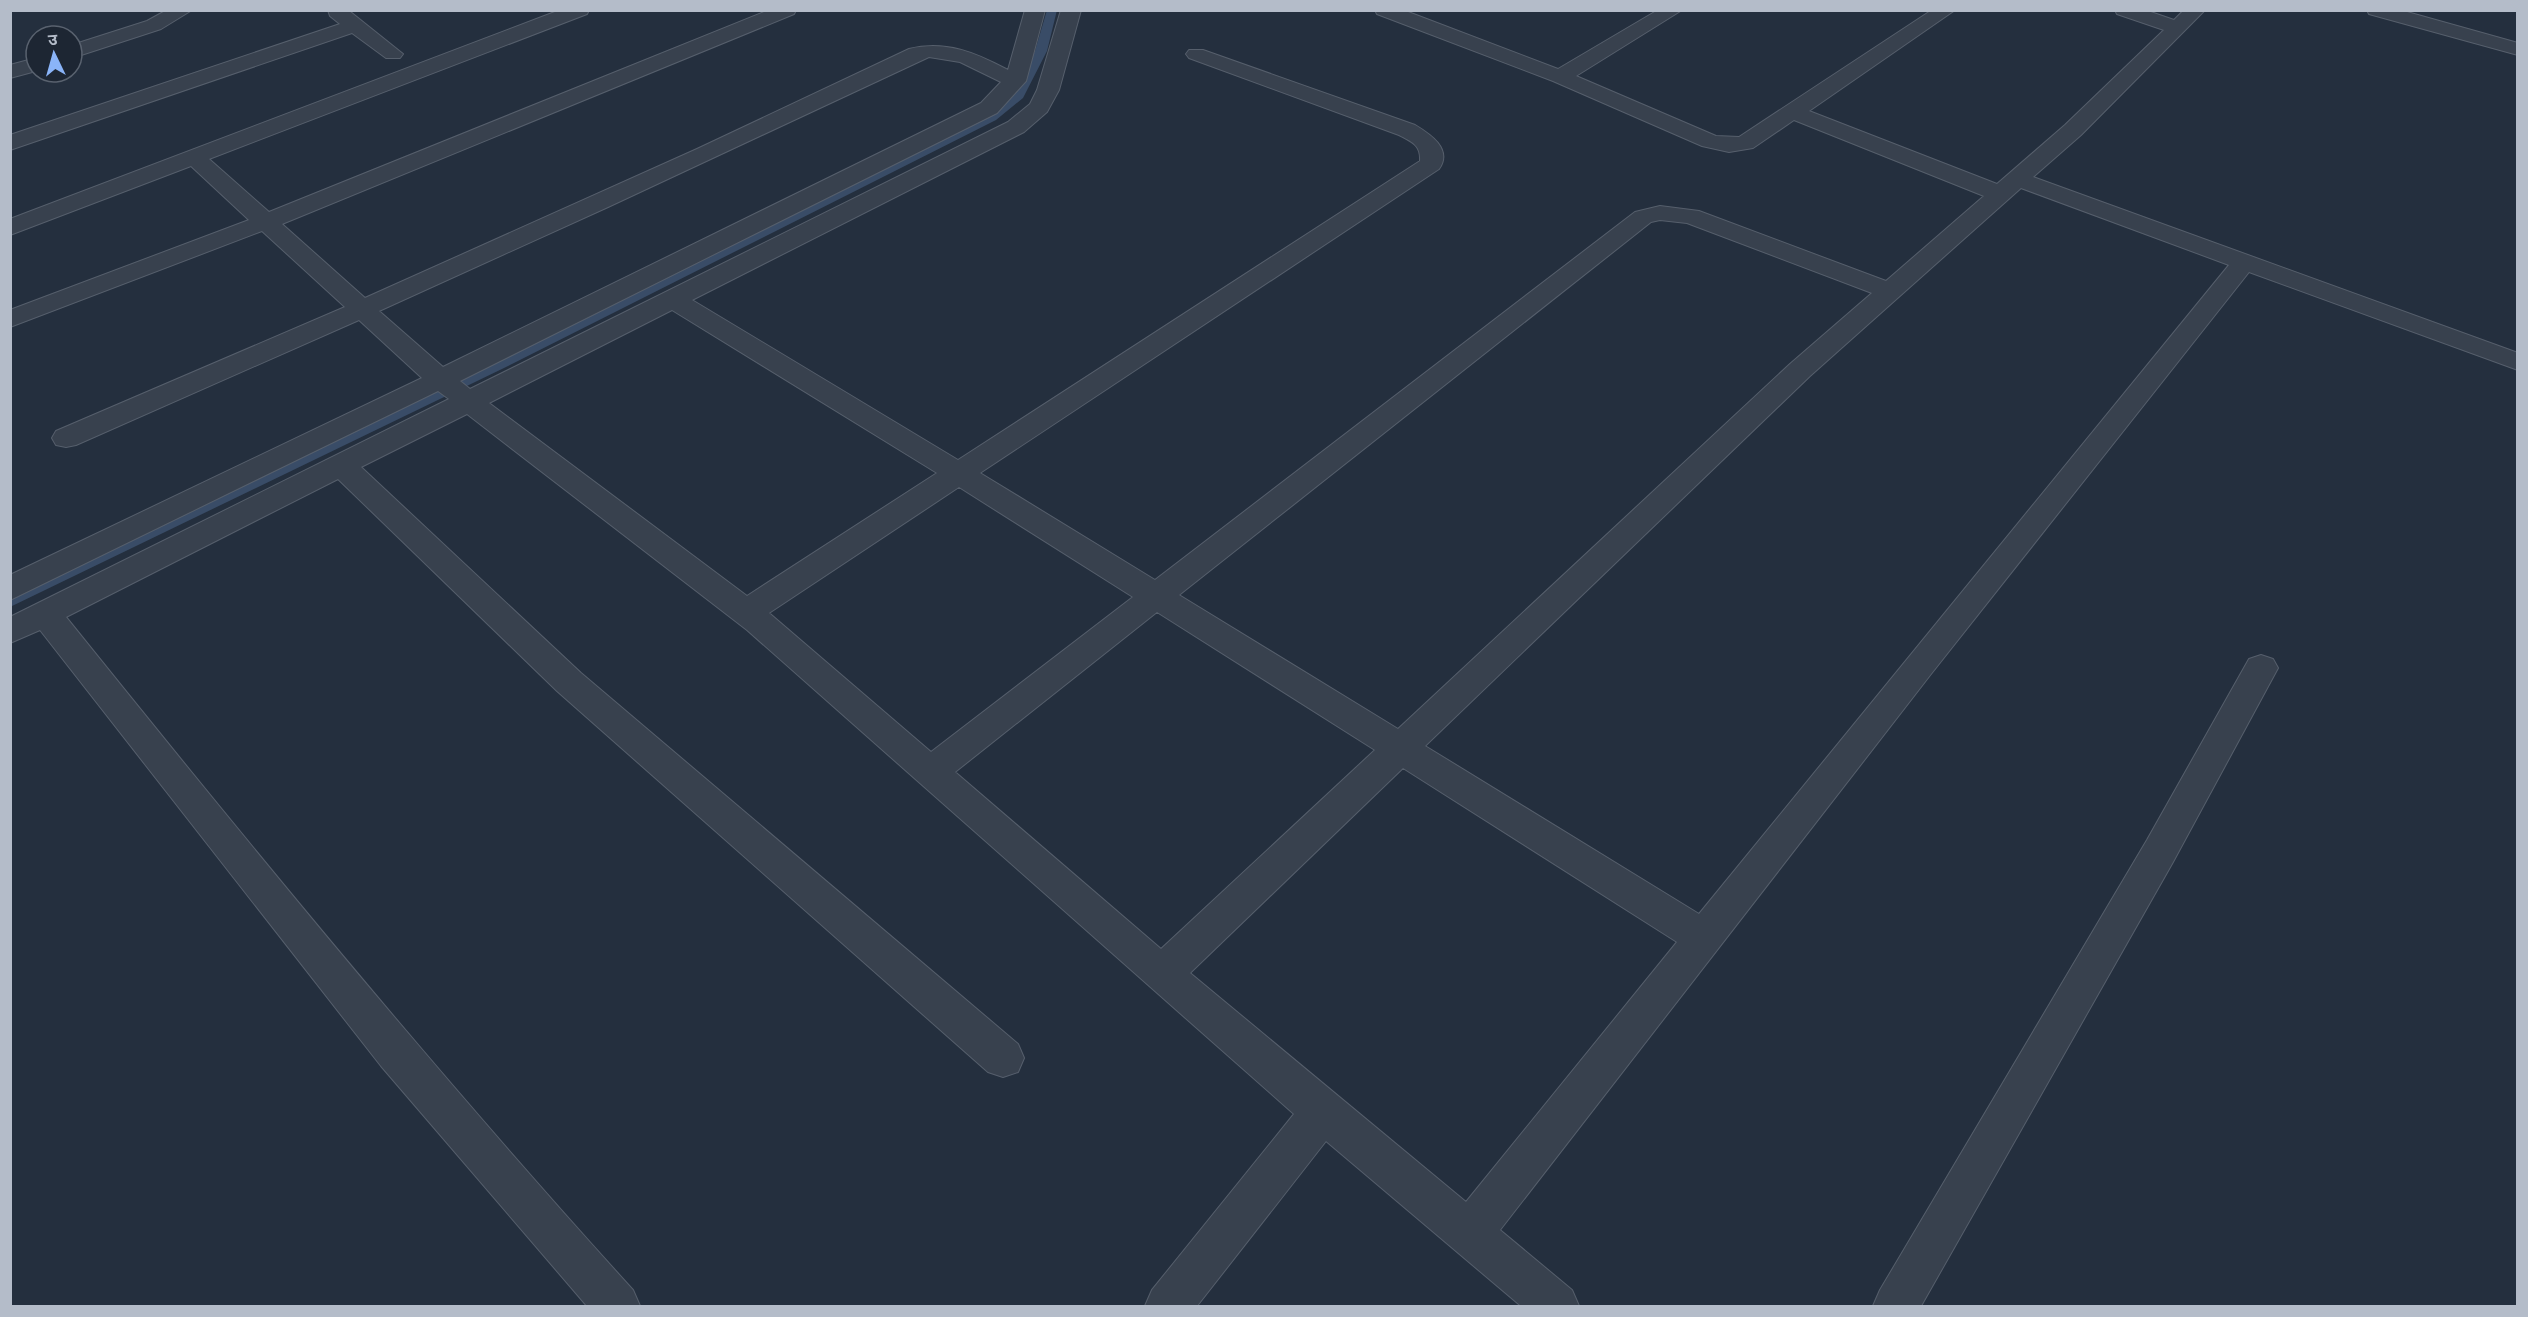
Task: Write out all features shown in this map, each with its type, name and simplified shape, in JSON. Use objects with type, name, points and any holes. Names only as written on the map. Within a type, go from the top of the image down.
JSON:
[{"type":"street","points":[[84,48],[154,26],[183,10]]},
{"type":"street","points":[[335,10],[393,54]]},
{"type":"street","points":[[12,226],[580,10]]},
{"type":"street","points":[[10,319],[265,222],[787,10]]},
{"type":"street","points":[[10,631],[342,466],[454,390],[972,117],[1005,95],[1015,81],[1035,10]]},
{"type":"street","points":[[10,589],[454,390],[672,299],[1016,127],[1039,107],[1048,90],[1071,10]]},
{"type":"street","points":[[1384,10],[1560,77],[1710,141],[1729,145],[1745,143],[1946,10]]},
{"type":"street","points":[[1560,77],[1673,10]]},
{"type":"street","points":[[2124,10],[2187,19]]},
{"type":"street","points":[[2376,10],[2517,49]]},
{"type":"street","points":[[1162,974],[1800,370],[2073,130],[2187,19]]},
{"type":"street","points":[[10,143],[355,25]]},
{"type":"street","points":[[66,438],[363,309],[719,150],[916,53],[939,49],[954,53],[1015,81]]},
{"type":"street","points":[[745,613],[1431,164],[1432,151],[1424,139],[1407,130],[1196,54]]},
{"type":"street","points":[[1793,112],[2009,186],[2244,262],[2517,362]]},
{"type":"street","points":[[194,157],[454,390],[745,613],[1323,1112],[1556,1306]]},
{"type":"street","points":[[930,772],[1643,217],[1660,213],[1691,216],[1889,291]]},
{"type":"street","points":[[1469,1234],[1919,665],[2244,262]]},
{"type":"street","points":[[672,299],[959,473],[1704,938]]},
{"type":"street","points":[[342,466],[569,682],[1004,1058]]},
{"type":"street","points":[[45,614],[273,903],[536,1218],[617,1306]]},
{"type":"street","points":[[1896,1306],[2160,850],[2261,668]]},
{"type":"street","points":[[1168,1306],[1323,1112]]},
{"type":"waterway","points":[[10,601],[499,365],[992,117],[1017,98],[1041,51],[1052,10]]}]
